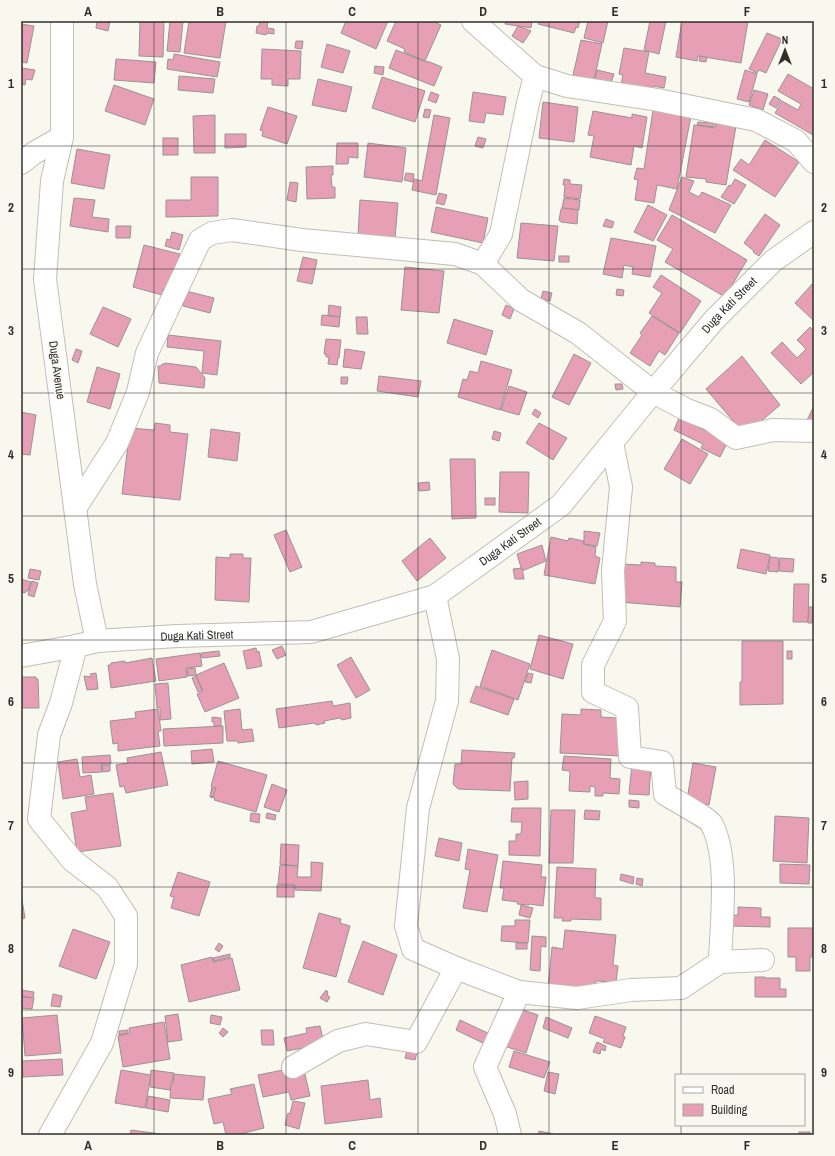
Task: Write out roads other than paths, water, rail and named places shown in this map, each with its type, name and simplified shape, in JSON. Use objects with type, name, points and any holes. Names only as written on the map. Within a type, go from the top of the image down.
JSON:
[{"type":"street","name":"Duga Avenue","points":[[62,21],[62,137],[52,181],[45,280],[85,584],[86,644]]},
{"type":"street","points":[[473,21],[536,76],[567,86],[658,100],[756,120],[796,141],[814,162]]},
{"type":"street","points":[[484,264],[502,234],[528,103],[536,76]]},
{"type":"street","points":[[21,163],[34,153],[62,137]]},
{"type":"street","points":[[76,507],[117,444],[138,392],[147,353],[200,240],[212,233],[232,230],[302,240],[455,254],[484,264],[521,300],[578,333],[653,392],[687,410],[710,419],[736,438],[773,430],[814,430]]},
{"type":"street","name":"Duga Kati Street","points":[[86,644],[177,636],[311,632],[435,596],[561,505],[714,320],[772,262],[814,232]]},
{"type":"street","points":[[612,443],[621,487],[613,571],[615,621],[593,665],[593,692],[626,708],[630,757],[662,762],[665,794],[711,822],[721,851],[723,883],[720,962]]},
{"type":"street","points":[[435,596],[448,659],[447,701],[418,808],[406,926],[413,949],[456,968],[519,992],[577,998],[631,990],[681,988],[720,962],[763,960]]},
{"type":"street","points":[[21,656],[86,644]]},
{"type":"street","points":[[50,1135],[102,1043],[126,964],[126,916],[107,887],[72,860],[39,819],[49,735],[86,644]]},
{"type":"street","points":[[293,1067],[338,1041],[366,1034],[416,1042],[456,968]]},
{"type":"street","points":[[510,1135],[505,1114],[485,1067],[519,992]]}]
